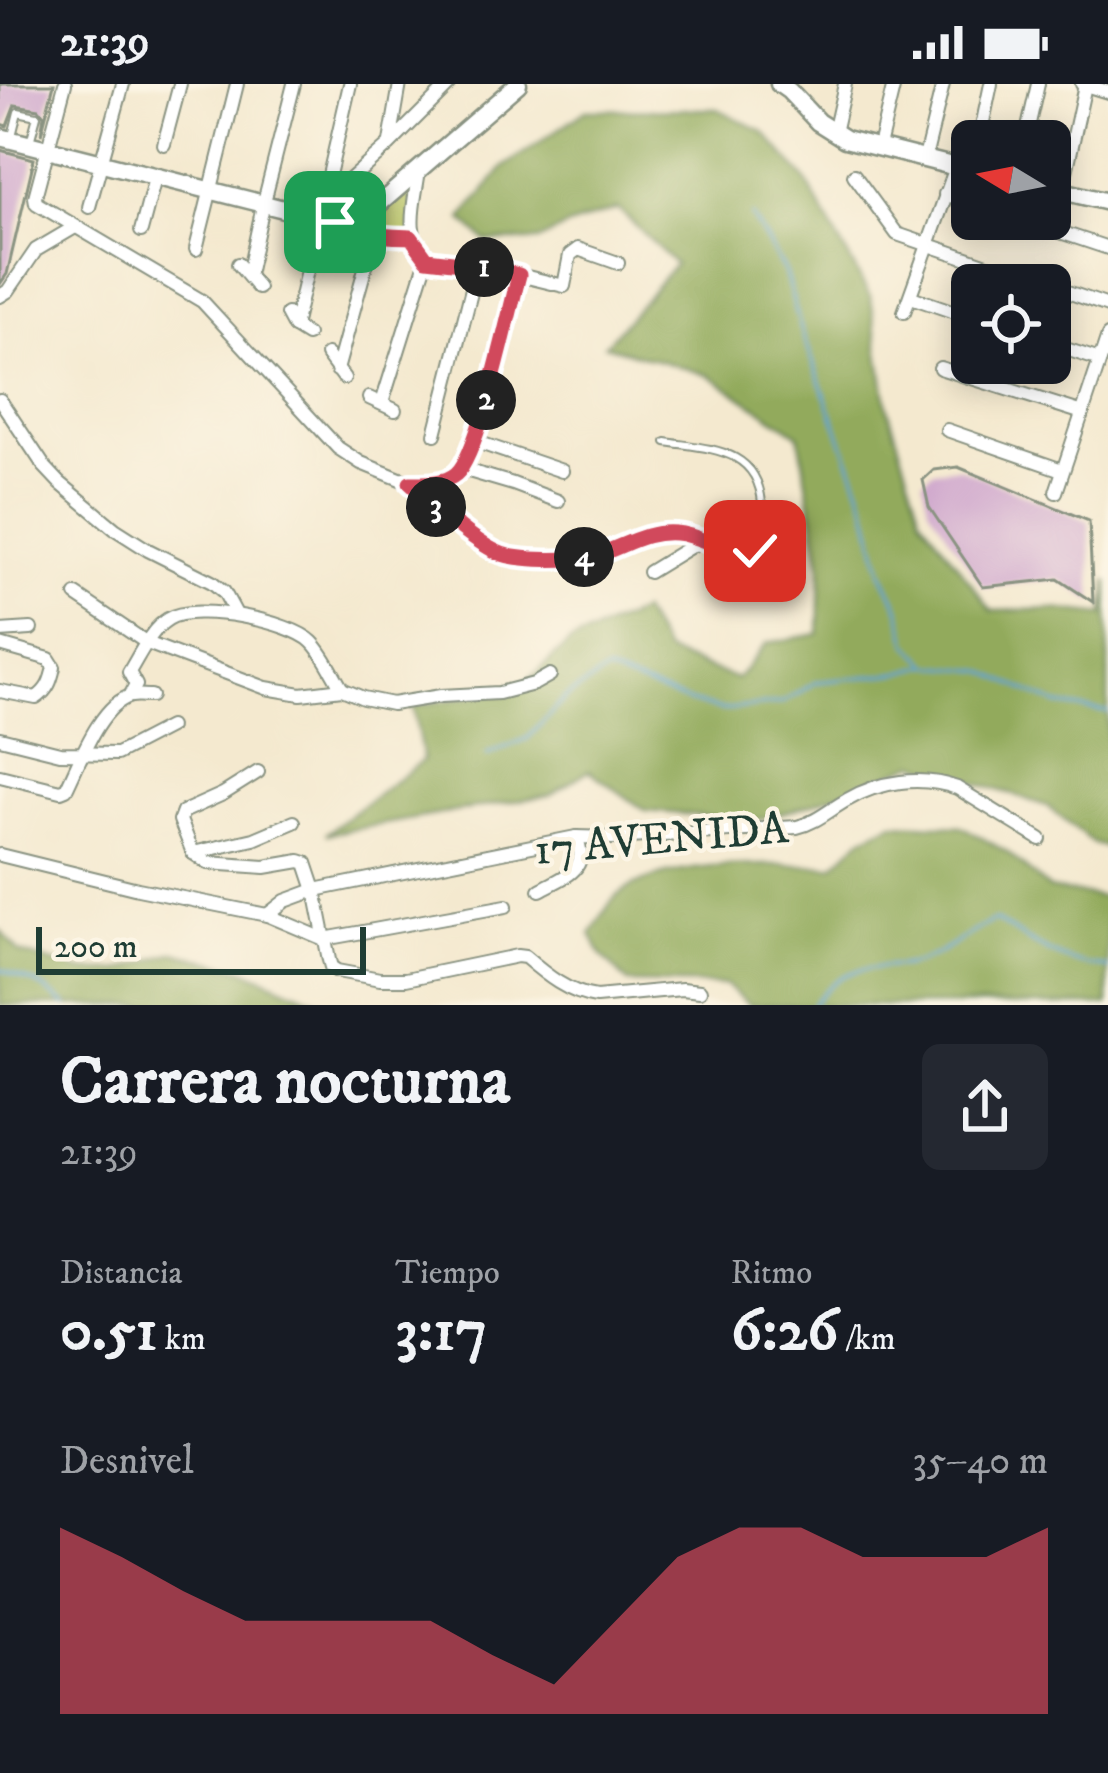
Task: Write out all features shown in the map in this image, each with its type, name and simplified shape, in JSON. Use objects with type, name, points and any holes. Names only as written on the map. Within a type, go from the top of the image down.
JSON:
[{"type":"main road","points":[[22,143],[326,221],[358,216],[378,205],[518,84]]},
{"type":"main road","points":[[779,84],[834,133],[951,165]]},
{"type":"main road","points":[[1071,191],[1107,197]]},
{"type":"street","points":[[65,84],[22,143],[36,203],[202,301],[338,448],[410,483],[499,554],[564,561],[600,554],[634,538],[674,532],[744,553]]},
{"type":"street","points":[[89,207],[123,84]]},
{"type":"street","points":[[164,144],[180,84]]},
{"type":"street","points":[[196,249],[237,84]]},
{"type":"street","points":[[248,275],[294,84]]},
{"type":"street","points":[[307,335],[291,320],[326,221],[326,190],[350,84]]},
{"type":"street","points":[[389,145],[400,84]]},
{"type":"street","points":[[326,190],[335,193],[450,84]]},
{"type":"street","points":[[879,146],[894,84]]},
{"type":"street","points":[[925,158],[943,84]]},
{"type":"street","points":[[984,120],[992,84]]},
{"type":"street","points":[[1030,120],[1039,84]]},
{"type":"street","points":[[834,133],[843,85]]},
{"type":"street","points":[[1071,131],[1083,85],[1108,92]]},
{"type":"street","points":[[419,169],[414,242],[427,259],[478,265],[564,286],[570,255],[578,249],[618,263]]},
{"type":"street","points":[[854,176],[897,234],[984,264]]},
{"type":"street","points":[[140,231],[155,178]]},
{"type":"street","points":[[904,312],[951,186]]},
{"type":"street","points":[[945,194],[951,196]]},
{"type":"street","points":[[326,221],[414,242]]},
{"type":"street","points":[[0,296],[36,250],[75,226]]},
{"type":"street","points":[[327,355],[340,374],[374,236]]},
{"type":"street","points":[[1071,236],[1108,248]]},
{"type":"street","points":[[382,404],[427,259]]},
{"type":"street","points":[[238,264],[258,287]]},
{"type":"street","points":[[435,434],[478,265]]},
{"type":"street","points":[[410,483],[449,479],[462,469],[519,275]]},
{"type":"street","points":[[1071,294],[1108,306]]},
{"type":"street","points":[[911,297],[951,311]]},
{"type":"street","points":[[1056,492],[1108,336]]},
{"type":"street","points":[[1071,351],[1100,360]]},
{"type":"street","points":[[940,368],[1083,413]]},
{"type":"street","points":[[0,400],[60,483],[131,539],[212,583],[224,592],[236,614]]},
{"type":"street","points":[[947,430],[1062,470]]},
{"type":"street","points":[[474,440],[562,471]]},
{"type":"street","points":[[462,469],[558,501]]},
{"type":"street","points":[[649,572],[703,539]]},
{"type":"street","points":[[76,595],[148,643],[266,688],[301,694],[342,689],[392,704],[500,693],[550,675]]},
{"type":"street","points":[[0,776],[61,790],[68,786],[105,716],[130,696],[136,685],[129,672],[148,643],[169,618],[188,613],[236,614],[307,637],[342,689]]},
{"type":"street","points":[[0,631],[31,628]]},
{"type":"street","points":[[0,645],[49,659],[54,667],[44,693],[36,698],[0,691]]},
{"type":"street","points":[[130,696],[151,696]]},
{"type":"street","points":[[0,738],[60,753],[117,754],[169,727]]},
{"type":"street","points":[[258,772],[183,812],[180,820],[193,853],[208,863],[259,867],[306,863],[329,960],[338,971],[406,979],[517,956],[526,957],[584,995],[700,991]]},
{"type":"street","name":"17 AVENIDA","points":[[267,915],[285,901],[315,890],[576,837],[797,827],[878,786],[924,781],[957,788],[1040,839]]},
{"type":"street","points":[[193,853],[254,839],[294,822]]},
{"type":"street","points":[[540,890],[577,867],[581,848],[576,837]]},
{"type":"street","points":[[254,839],[259,867]]},
{"type":"street","points":[[0,855],[138,890],[267,915],[324,939],[506,906]]},
{"type":"lane","points":[[19,112],[37,116],[22,143],[19,112]]},
{"type":"lane","points":[[666,442],[727,452],[755,476],[762,524],[758,548],[744,553]]},
{"type":"green space","points":[[718,109],[764,132],[805,179],[871,298],[887,405],[921,516],[992,611],[1054,609],[1104,615],[1108,580],[1108,848],[1094,844],[1047,806],[916,763],[759,820],[646,811],[589,770],[550,795],[326,834],[423,760],[413,706],[520,688],[569,643],[641,612],[666,653],[737,679],[767,643],[819,634],[821,566],[799,435],[709,375],[605,345],[675,264],[618,209],[538,241],[486,241],[462,219],[504,167],[586,110]]},
{"type":"green space","points":[[417,171],[411,237],[347,229]]},
{"type":"green space","points":[[894,823],[961,826],[1007,852],[1049,889],[1108,898],[1108,1005],[749,1005],[725,985],[628,983],[601,955],[591,934],[614,899],[639,883],[721,866],[833,866],[862,838]]},
{"type":"green space","points":[[0,930],[20,953],[81,971],[120,971],[175,952],[245,970],[327,1005],[0,1005]]},
{"type":"building","points":[[0,84],[54,84],[41,134],[44,115],[39,109],[15,105],[7,126],[0,124]]},
{"type":"building","points":[[0,150],[34,159],[7,274],[0,284]]},
{"type":"building","points":[[958,467],[1089,521],[1093,602],[1058,579],[983,587],[929,507],[923,480],[934,470]]},
{"type":"waterway","points":[[752,216],[785,273],[867,508],[882,572],[899,607],[908,643],[927,663]]},
{"type":"waterway","points":[[487,755],[528,738],[565,698],[606,672],[722,710],[782,703],[816,682],[928,665],[984,671],[1058,705],[1108,712]]},
{"type":"waterway","points":[[812,1005],[843,976],[923,960],[995,920],[1063,958],[1108,968]]},
{"type":"waterway","points":[[0,969],[38,984],[66,1005]]},
{"type":"route","points":[[335,222],[374,236],[411,237],[427,259],[519,275],[478,430],[462,469],[449,479],[410,483],[440,511],[499,554],[564,561],[600,554],[634,538],[674,532],[739,553],[755,551]]}]
